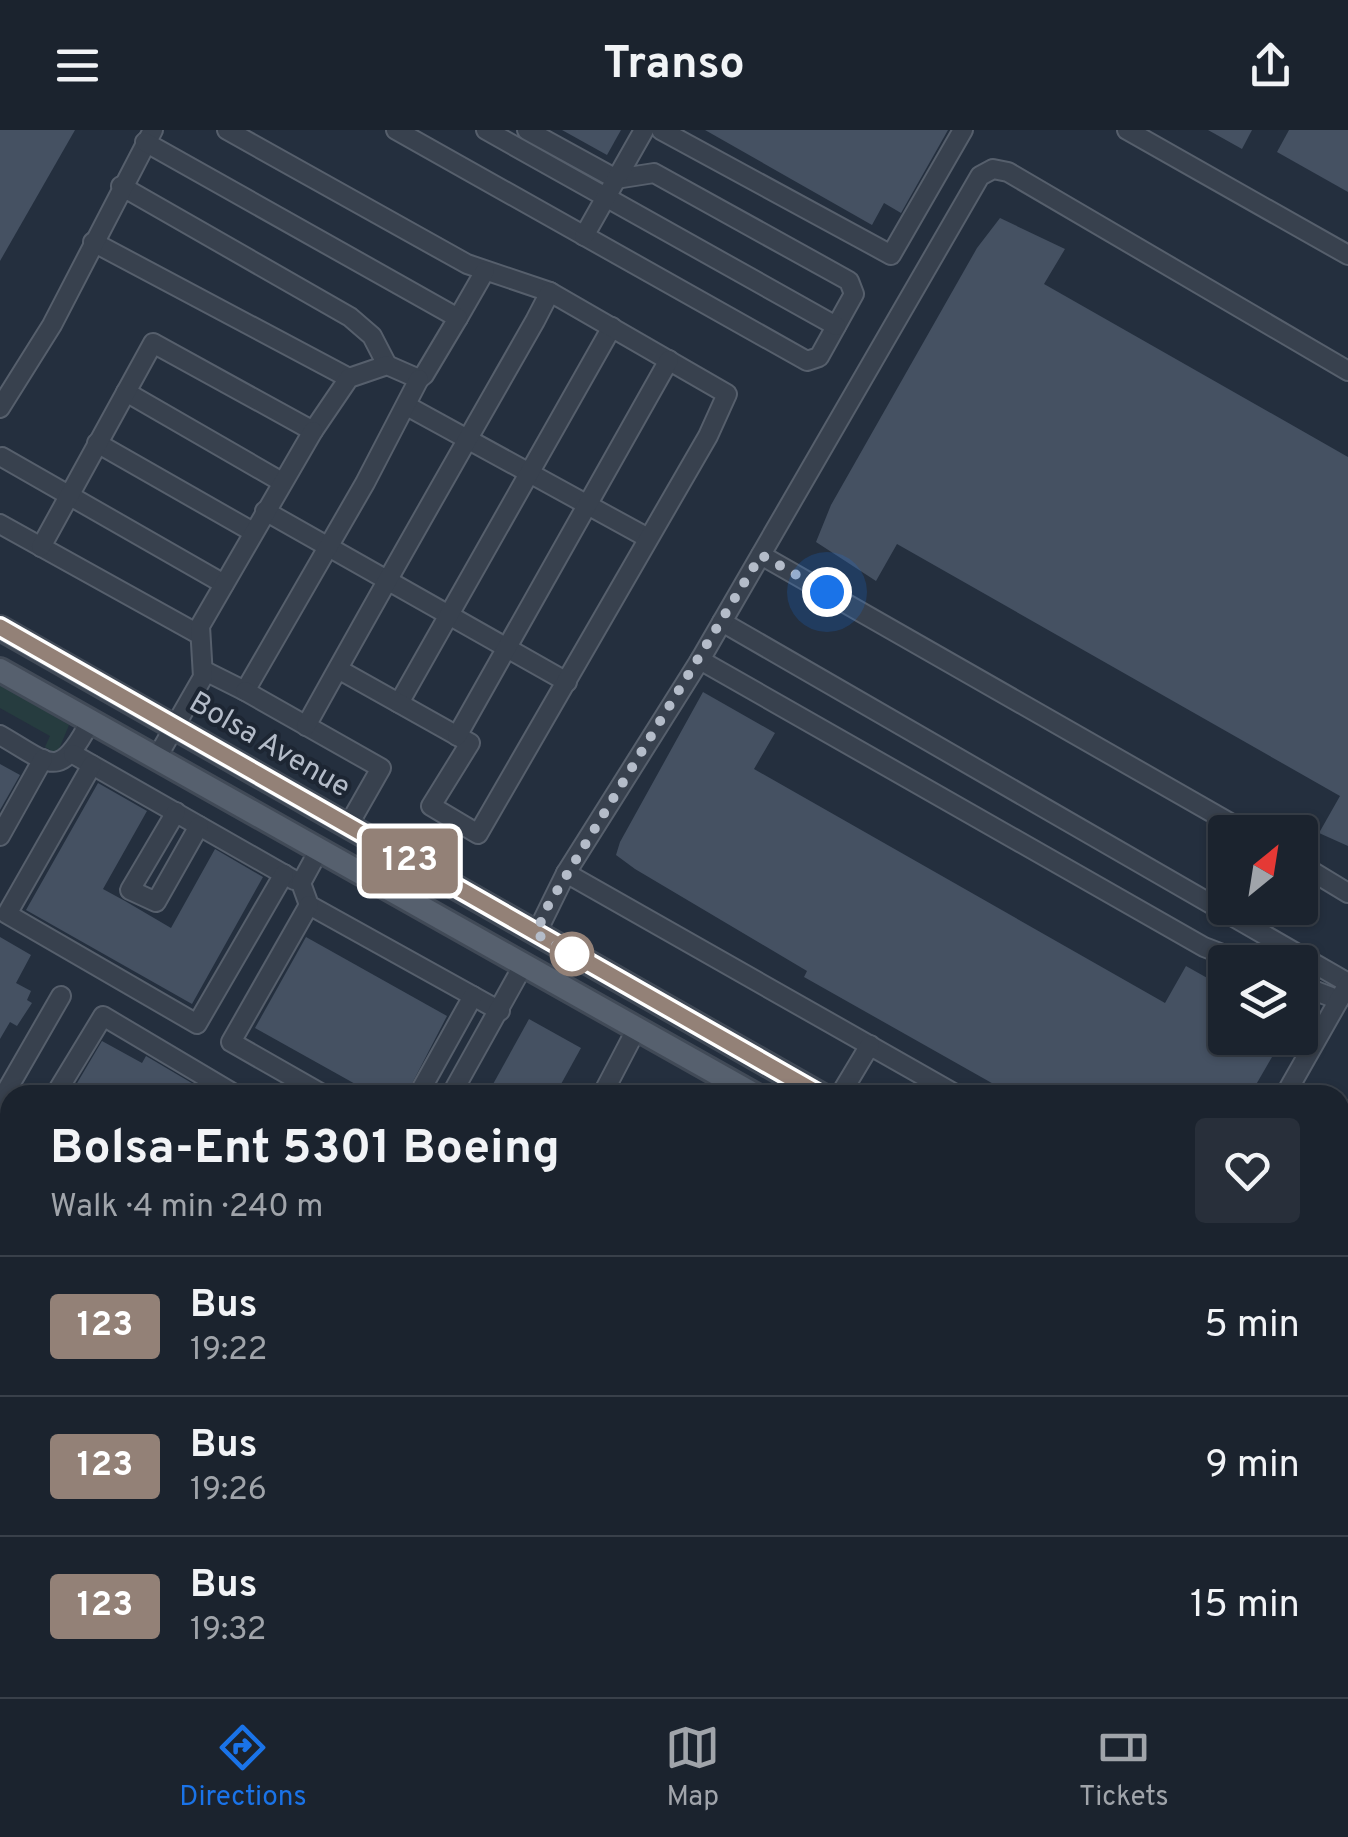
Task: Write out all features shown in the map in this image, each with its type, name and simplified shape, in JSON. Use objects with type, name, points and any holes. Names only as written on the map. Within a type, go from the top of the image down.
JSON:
[{"type":"main road","name":"Bolsa Avenue","points":[[0,628],[803,1085]]},
{"type":"main road","points":[[0,670],[738,1085]]},
{"type":"main road","points":[[524,964],[536,934]]},
{"type":"street","points":[[227,130],[484,271],[550,292],[728,396],[567,682],[475,835],[431,806],[471,746],[338,668]]},
{"type":"street","points":[[396,130],[807,361],[819,357],[854,294],[849,280],[654,173],[616,180],[526,130]]},
{"type":"street","points":[[486,130],[836,326]]},
{"type":"street","points":[[584,236],[644,130]]},
{"type":"street","points":[[662,130],[891,255],[963,130]]},
{"type":"street","points":[[1128,130],[1348,254]]},
{"type":"street","points":[[1158,147],[1171,130]]},
{"type":"street","points":[[0,408],[52,325],[149,136],[458,318]]},
{"type":"street","points":[[536,934],[566,873],[700,660],[980,176],[993,169],[1008,172],[1348,371]]},
{"type":"street","points":[[121,186],[350,317],[372,336],[387,365],[419,379]]},
{"type":"street","points":[[93,242],[348,378]]},
{"type":"street","points":[[246,691],[408,406],[419,379],[484,271]]},
{"type":"street","points":[[306,726],[550,292]]},
{"type":"street","points":[[399,704],[612,328]]},
{"type":"street","points":[[41,547],[153,343],[313,431]]},
{"type":"street","points":[[456,736],[668,360]]},
{"type":"street","points":[[156,759],[203,670],[200,626],[282,482],[348,378],[387,365]]},
{"type":"street","points":[[126,392],[282,482]]},
{"type":"street","points":[[408,406],[648,538]]},
{"type":"street","points":[[97,443],[253,532]]},
{"type":"street","points":[[2,457],[224,584]]},
{"type":"street","points":[[265,511],[567,682]]},
{"type":"street","points":[[0,524],[200,634]]},
{"type":"street","points":[[761,555],[1216,815]]},
{"type":"street","points":[[722,622],[1345,989]]},
{"type":"street","points":[[700,660],[1208,947]]},
{"type":"street","points":[[203,670],[381,768],[348,826]]},
{"type":"street","points":[[0,735],[44,759],[60,762],[73,754],[90,722]]},
{"type":"street","points":[[73,754],[293,879],[309,905],[500,1011]]},
{"type":"street","points":[[1,831],[44,759]]},
{"type":"street","points":[[92,765],[6,914],[197,1024],[293,879],[320,850]]},
{"type":"street","points":[[176,812],[130,890],[156,902],[199,826]]},
{"type":"street","points":[[566,873],[940,1085]]},
{"type":"street","points":[[1318,875],[1348,893]]},
{"type":"street","points":[[306,1085],[231,1042],[309,905]]},
{"type":"street","points":[[457,1085],[524,964]]},
{"type":"street","points":[[1318,987],[1345,989]]},
{"type":"street","points":[[1291,1085],[1345,989]]},
{"type":"street","points":[[10,1085],[60,996]]},
{"type":"street","points":[[424,1085],[473,996]]},
{"type":"street","points":[[62,1085],[103,1016],[219,1085]]},
{"type":"street","points":[[607,1085],[638,1028]]},
{"type":"street","points":[[846,1085],[870,1045]]},
{"type":"green space","points":[[0,684],[69,725],[57,754],[45,747],[50,736],[0,708]]},
{"type":"building","points":[[0,130],[75,130],[0,261]]},
{"type":"building","points":[[562,130],[621,130],[607,155]]},
{"type":"building","points":[[705,130],[948,130],[901,213],[884,203],[872,225]]},
{"type":"building","points":[[1208,130],[1252,130],[1242,149]]},
{"type":"building","points":[[1289,130],[1348,130],[1348,192],[1277,152]]},
{"type":"building","points":[[1000,218],[1065,249],[1044,284],[1348,457],[1348,846],[1319,833],[1340,796],[897,544],[876,581],[816,542],[831,505],[977,248]]},
{"type":"building","points":[[703,692],[775,733],[754,769],[1165,1003],[1186,966],[1208,978],[1208,1055],[1273,1055],[1256,1085],[995,1085],[804,977],[807,971],[616,855]]},
{"type":"building","points":[[0,764],[20,775],[0,810]]},
{"type":"building","points":[[98,783],[147,811],[103,889],[171,928],[215,849],[263,877],[192,1004],[26,910]]},
{"type":"building","points":[[0,937],[31,955],[16,983],[31,991],[27,1000],[32,1003],[17,1026],[10,1022],[0,1039]]},
{"type":"building","points":[[306,937],[447,1016],[411,1085],[357,1085],[255,1028]]},
{"type":"building","points":[[529,1019],[581,1048],[561,1085],[493,1085]]},
{"type":"building","points":[[102,1041],[142,1063],[146,1056],[195,1085],[76,1085]]},
{"type":"bus line","name":"123","points":[[0,627],[803,1085]]},
{"type":"route","points":[[572,954],[536,934],[546,909],[761,555],[827,592]]}]
